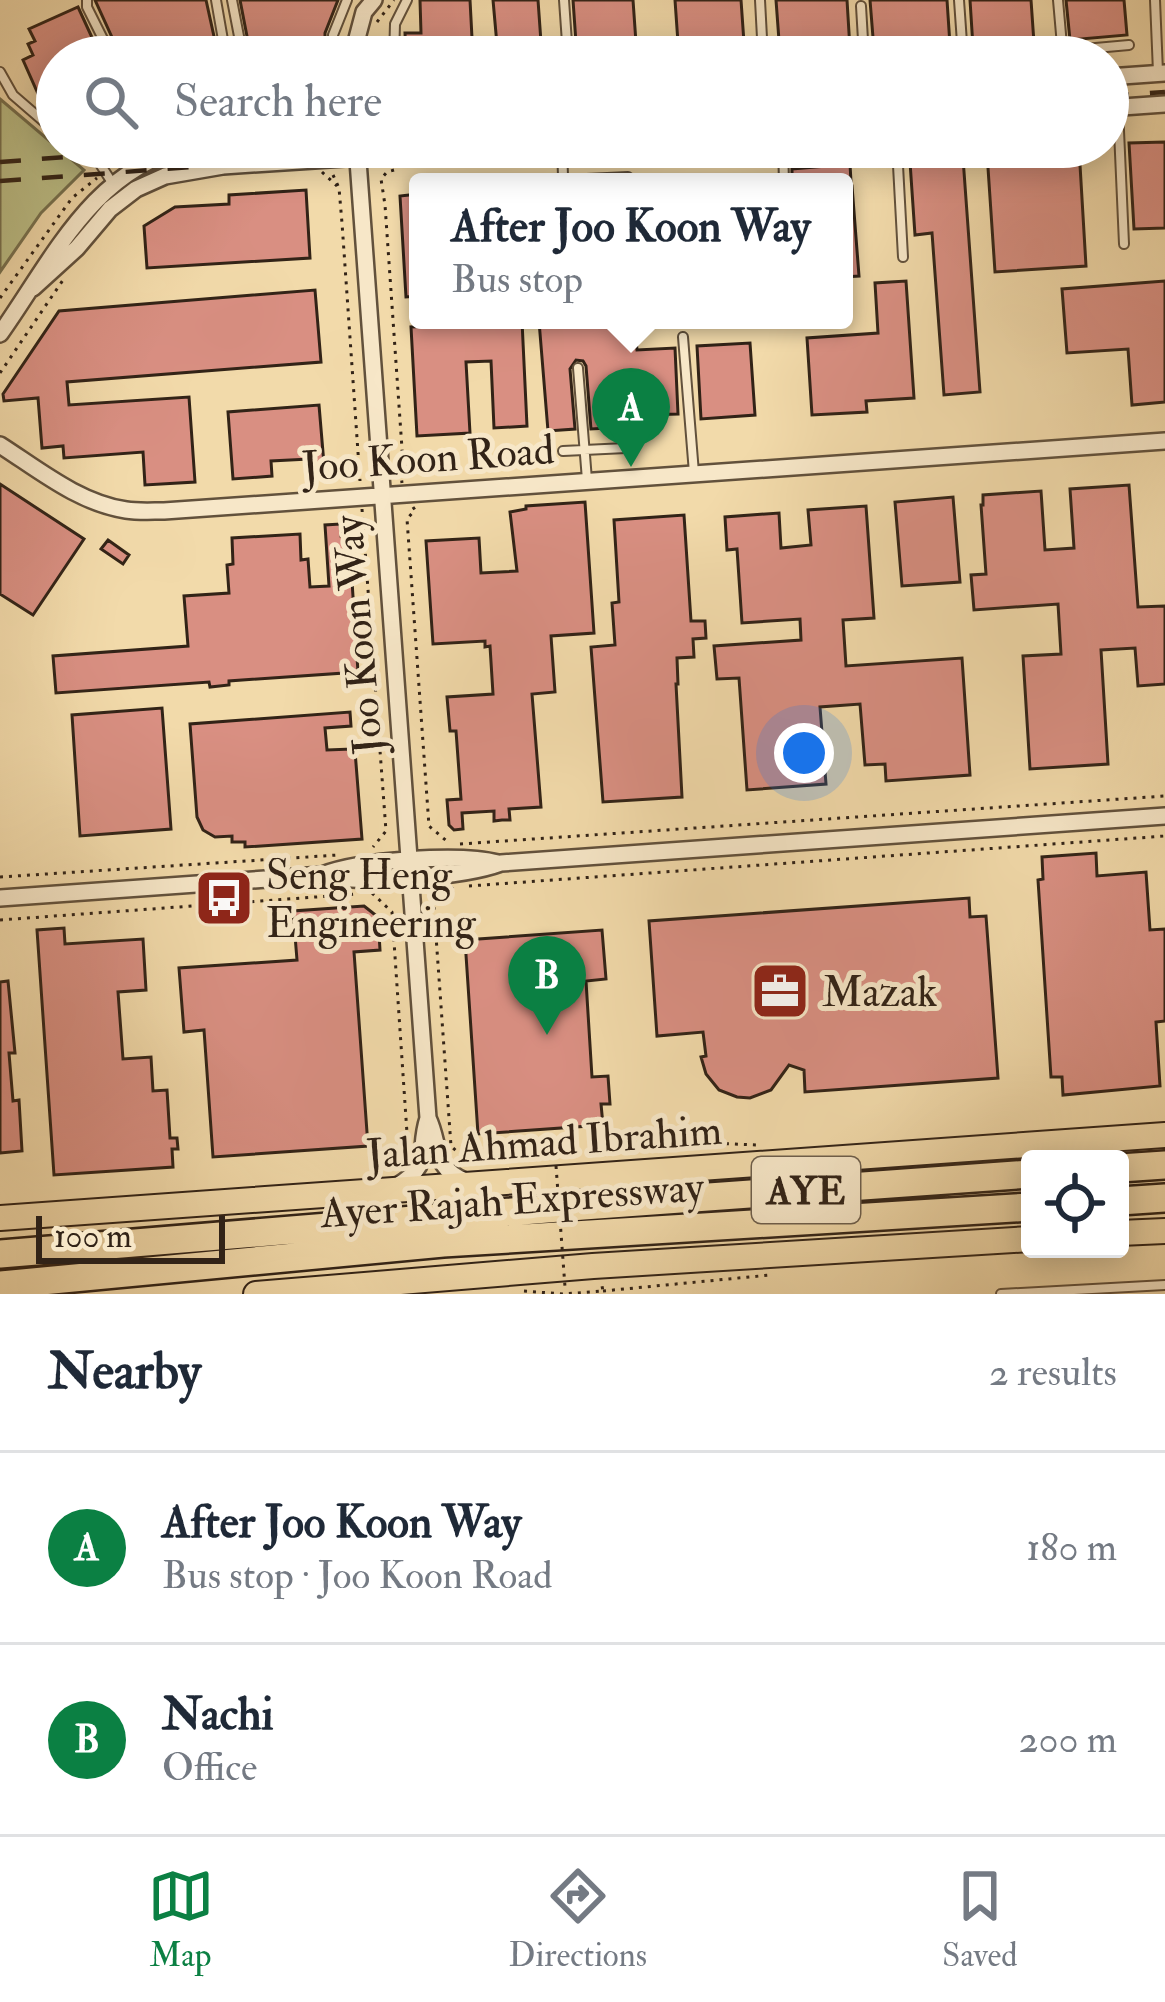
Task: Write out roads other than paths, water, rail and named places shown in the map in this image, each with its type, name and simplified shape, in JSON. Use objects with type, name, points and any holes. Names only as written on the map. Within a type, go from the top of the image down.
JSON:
[{"type":"highway","points":[[1129,1167],[1165,1165]]},
{"type":"highway","name":"Ayer Rajah Expressway","points":[[0,1254],[1021,1175]]},
{"type":"highway","points":[[1129,1201],[1165,1198]]},
{"type":"highway","name":"Ayer Rajah Expressway","points":[[0,1286],[443,1243],[1021,1208]]},
{"type":"highway","points":[[0,1237],[243,1233]]},
{"type":"main road","name":"Jalan Ahmad Ibrahim","points":[[0,1218],[476,1176],[1165,1135]]},
{"type":"main road","points":[[1129,1234],[1165,1232]]},
{"type":"main road","points":[[256,1294],[1021,1240]]},
{"type":"street","points":[[358,36],[364,12],[374,0]]},
{"type":"street","points":[[1129,75],[1162,73]]},
{"type":"street","points":[[1129,106],[1165,104]]},
{"type":"street","points":[[0,334],[84,212],[134,168]]},
{"type":"street","points":[[33,287],[110,208],[148,182],[210,168]]},
{"type":"street","name":"Joo Koon Way","points":[[358,168],[428,1118],[420,1167],[412,1177],[387,1183]]},
{"type":"street","name":"Joo Koon Road","points":[[0,445],[98,503],[128,511],[164,511],[1165,440]]},
{"type":"street","points":[[0,898],[322,875],[344,880],[478,872],[501,863],[1165,816]]},
{"type":"street","name":"Joo Koon Way","points":[[428,1118],[436,1133],[440,1162],[448,1173],[461,1180],[476,1176]]},
{"type":"street","points":[[457,1294],[483,1275]]},
{"type":"street","points":[[394,1281],[420,1294]]},
{"type":"lane","points":[[87,0],[101,36]]},
{"type":"lane","points":[[216,0],[222,36]]},
{"type":"lane","points":[[232,0],[239,36]]},
{"type":"lane","points":[[334,36],[346,0]]},
{"type":"lane","points":[[395,36],[407,0]]},
{"type":"lane","points":[[564,0],[567,36]]},
{"type":"lane","points":[[760,0],[763,36]]},
{"type":"lane","points":[[959,0],[962,36]]},
{"type":"lane","points":[[1058,0],[1061,36]]},
{"type":"lane","points":[[1155,0],[1162,73]]},
{"type":"lane","points":[[861,6],[863,36]]},
{"type":"lane","points":[[0,72],[14,95],[36,114]]},
{"type":"lane","points":[[103,168],[113,184]]},
{"type":"lane","points":[[898,168],[902,257]]},
{"type":"lane","points":[[1118,168],[1124,244]]},
{"type":"lane","points":[[683,337],[694,474]]},
{"type":"lane","points":[[578,368],[587,482]]},
{"type":"lane","points":[[563,452],[626,448]]},
{"type":"lane","points":[[1001,1294],[1165,1285]]},
{"type":"railway","points":[[1129,95],[1165,92]]},
{"type":"railway","points":[[0,162],[36,159]]},
{"type":"railway","points":[[0,181],[179,168]]},
{"type":"place","name":"After Joo Koon Way","points":[[631,467]]},
{"type":"place","name":"Seng Heng Engineering","points":[[224,898]]},
{"type":"place","name":"Mazak","points":[[780,991]]},
{"type":"place","name":"Nachi","points":[[547,1035]]}]
